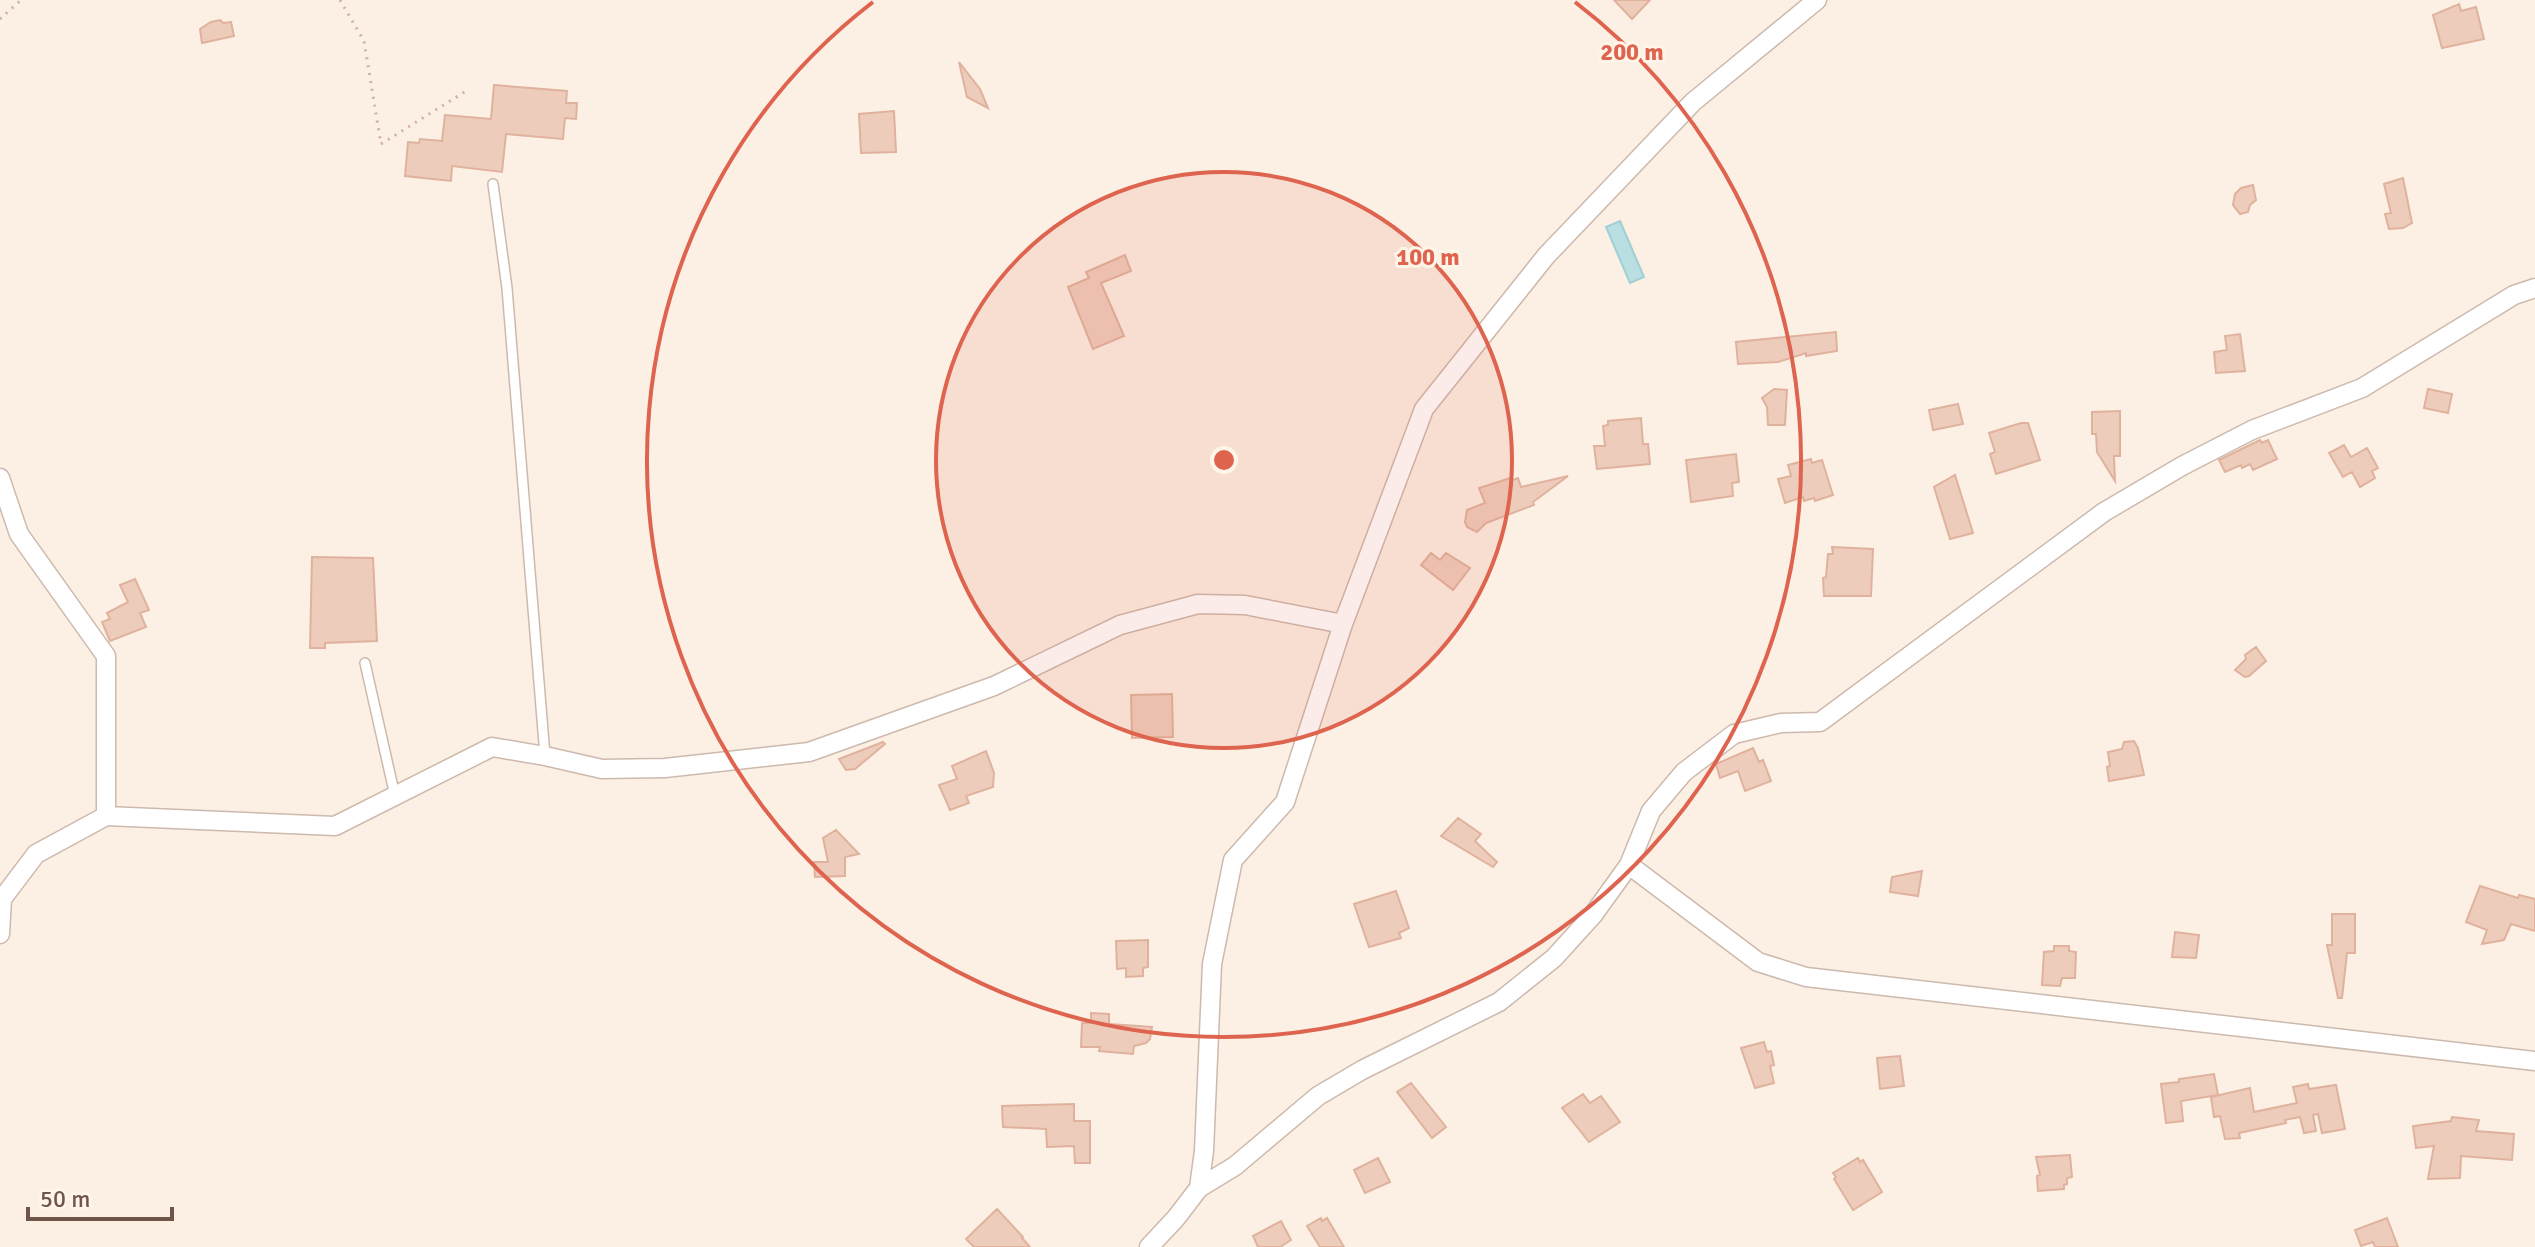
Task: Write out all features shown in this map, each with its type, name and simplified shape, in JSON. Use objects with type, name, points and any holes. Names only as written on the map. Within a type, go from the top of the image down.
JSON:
[{"type":"street","points":[[1199,1188],[1204,1151],[1212,964],[1233,860],[1285,802],[1343,624],[1424,409],[1546,256],[1693,102],[1817,0]]},
{"type":"street","points":[[1149,1247],[1199,1188],[1235,1166],[1318,1096],[1362,1070],[1499,1002],[1554,958],[1593,915],[1629,865],[1651,811],[1684,772],[1734,734],[1781,723],[1820,722],[2104,512],[2182,466],[2252,430],[2362,388],[2514,295],[2535,288]]},
{"type":"street","points":[[0,478],[19,534],[106,656],[106,816]]},
{"type":"street","points":[[0,934],[2,899],[36,854],[106,816],[335,826],[492,747],[602,769],[649,769],[809,752],[994,686],[1120,625],[1198,604],[1245,605],[1343,624]]},
{"type":"street","points":[[1629,865],[1758,962],[1806,977],[2535,1061]]},
{"type":"lane","points":[[493,184],[507,288],[545,756]]},
{"type":"lane","points":[[365,663],[395,796]]},
{"type":"path","points":[[0,19],[21,0]]},
{"type":"path","points":[[340,0],[364,41],[381,144],[466,91]]},
{"type":"water","points":[[1620,221],[1644,277],[1630,283],[1606,227]]},
{"type":"building","points":[[1614,0],[1650,0],[1632,19]]},
{"type":"building","points":[[2459,4],[2461,11],[2476,7],[2484,39],[2442,48],[2433,15]]},
{"type":"building","points":[[220,20],[223,23],[231,22],[234,36],[202,43],[200,29]]},
{"type":"building","points":[[959,62],[980,89],[988,108],[967,97]]},
{"type":"building","points":[[494,85],[567,91],[566,103],[577,103],[576,119],[565,118],[563,139],[506,134],[502,172],[452,166],[451,181],[405,176],[408,142],[419,143],[420,139],[442,141],[445,115],[491,119]]},
{"type":"building","points":[[894,111],[896,152],[861,153],[859,114]]},
{"type":"building","points":[[2403,178],[2412,223],[2403,228],[2389,229],[2385,214],[2391,213],[2384,184]]},
{"type":"building","points":[[2253,185],[2256,200],[2248,212],[2240,214],[2233,205],[2235,194],[2241,188]]},
{"type":"building","points":[[1125,255],[1131,271],[1101,283],[1124,336],[1093,349],[1068,287],[1089,278],[1086,272]]},
{"type":"building","points":[[1836,332],[1837,351],[1806,356],[1806,353],[1778,362],[1738,364],[1736,342]]},
{"type":"building","points":[[2240,334],[2245,371],[2216,373],[2214,352],[2227,350],[2225,336]]},
{"type":"building","points":[[1774,389],[1787,390],[1785,425],[1768,425],[1767,407],[1762,398]]},
{"type":"building","points":[[2428,389],[2452,394],[2448,413],[2424,408]]},
{"type":"building","points":[[1958,404],[1963,424],[1933,430],[1929,410]]},
{"type":"building","points":[[2120,411],[2120,456],[2114,456],[2115,481],[2097,452],[2096,434],[2092,434],[2092,412]]},
{"type":"building","points":[[1641,418],[1643,444],[1648,444],[1650,464],[1597,469],[1594,446],[1605,446],[1603,426],[1608,425],[1608,421]]},
{"type":"building","points":[[2028,423],[2040,460],[1996,474],[1990,454],[1995,452],[1989,433]]},
{"type":"building","points":[[2260,440],[2262,443],[2268,440],[2277,459],[2253,470],[2250,464],[2225,472],[2219,460]]},
{"type":"building","points":[[2344,445],[2351,457],[2367,448],[2378,468],[2372,471],[2375,478],[2360,487],[2352,472],[2343,477],[2329,453]]},
{"type":"building","points":[[1736,454],[1739,482],[1732,483],[1733,496],[1691,502],[1686,460]]},
{"type":"building","points":[[1811,459],[1812,463],[1822,460],[1833,495],[1815,501],[1814,498],[1804,501],[1803,497],[1785,503],[1778,479],[1791,476],[1788,465]]},
{"type":"building","points":[[1955,475],[1973,533],[1950,539],[1934,487]]},
{"type":"building","points":[[1568,476],[1533,502],[1534,505],[1486,523],[1477,532],[1467,527],[1467,510],[1485,503],[1479,488],[1510,478],[1510,481],[1518,478],[1521,487]]},
{"type":"building","points":[[1832,547],[1873,549],[1871,596],[1824,596],[1823,578],[1826,577],[1828,554],[1833,554]]},
{"type":"building","points":[[1431,553],[1440,560],[1446,553],[1470,568],[1453,590],[1421,565]]},
{"type":"building","points":[[312,557],[373,558],[377,641],[325,643],[325,648],[310,648]]},
{"type":"building","points":[[135,579],[149,610],[140,613],[146,627],[110,641],[102,622],[110,619],[107,613],[128,602],[120,585]]},
{"type":"building","points":[[2256,647],[2266,661],[2245,677],[2235,670],[2246,659],[2245,655]]},
{"type":"building","points":[[1172,694],[1173,737],[1132,738],[1131,695]]},
{"type":"building","points":[[2134,741],[2144,775],[2109,781],[2108,752],[2122,749],[2124,742]]},
{"type":"building","points":[[883,742],[885,744],[855,769],[846,770],[839,759]]},
{"type":"building","points":[[1753,748],[1759,762],[1763,760],[1771,781],[1745,791],[1738,771],[1720,778],[1716,764]]},
{"type":"building","points":[[986,751],[994,773],[993,787],[966,796],[969,803],[950,810],[939,785],[957,779],[952,766]]},
{"type":"building","points":[[1458,818],[1481,834],[1475,841],[1497,862],[1493,867],[1441,836]]},
{"type":"building","points":[[836,830],[859,854],[845,857],[845,876],[815,877],[814,862],[828,862],[823,838]]},
{"type":"building","points":[[1922,871],[1918,896],[1890,892],[1892,877]]},
{"type":"building","points":[[2480,886],[2518,898],[2519,895],[2535,899],[2535,931],[2511,924],[2504,940],[2482,944],[2487,930],[2466,922]]},
{"type":"building","points":[[1396,891],[1409,928],[1399,933],[1401,938],[1369,947],[1354,904]]},
{"type":"building","points":[[2332,914],[2355,914],[2355,953],[2347,953],[2342,998],[2338,998],[2327,945],[2332,945]]},
{"type":"building","points":[[2175,932],[2199,935],[2196,958],[2172,957]]},
{"type":"building","points":[[1148,940],[1148,967],[1143,968],[1143,976],[1126,977],[1126,968],[1117,969],[1116,941]]},
{"type":"building","points":[[2054,946],[2069,946],[2069,951],[2076,952],[2075,978],[2062,978],[2060,986],[2042,985],[2044,952],[2054,951]]},
{"type":"building","points":[[1091,1013],[1109,1014],[1109,1024],[1152,1027],[1150,1039],[1134,1046],[1133,1054],[1099,1051],[1100,1047],[1081,1047],[1082,1023],[1091,1023]]},
{"type":"building","points":[[1764,1042],[1767,1052],[1771,1051],[1774,1083],[1755,1088],[1741,1048]]},
{"type":"building","points":[[1900,1056],[1904,1086],[1880,1089],[1877,1058]]},
{"type":"building","points":[[2214,1074],[2218,1095],[2181,1101],[2183,1121],[2166,1123],[2161,1084]]},
{"type":"building","points":[[1411,1083],[1446,1127],[1432,1138],[1397,1092]]},
{"type":"building","points":[[2308,1084],[2309,1089],[2336,1085],[2345,1129],[2322,1133],[2318,1114],[2313,1115],[2316,1131],[2304,1133],[2300,1117],[2239,1133],[2240,1138],[2225,1139],[2220,1116],[2214,1117],[2211,1097],[2250,1088],[2254,1112],[2297,1103],[2293,1087]]},
{"type":"building","points":[[1583,1094],[1590,1103],[1601,1096],[1620,1122],[1589,1142],[1562,1108]]},
{"type":"building","points":[[1074,1104],[1074,1121],[1090,1121],[1090,1163],[1075,1163],[1074,1146],[1047,1147],[1046,1129],[1003,1127],[1002,1106]]},
{"type":"building","points":[[2452,1117],[2479,1120],[2476,1131],[2514,1134],[2512,1160],[2461,1156],[2460,1178],[2428,1179],[2434,1146],[2416,1148],[2413,1126],[2451,1121]]},
{"type":"building","points":[[2070,1155],[2072,1177],[2067,1178],[2064,1189],[2038,1191],[2037,1176],[2040,1175],[2036,1157]]},
{"type":"building","points":[[1378,1158],[1390,1182],[1365,1193],[1354,1170]]},
{"type":"building","points":[[1858,1158],[1860,1162],[1863,1160],[1882,1192],[1853,1210],[1833,1173]]},
{"type":"building","points":[[997,1209],[1030,1247],[974,1247],[966,1239]]},
{"type":"building","points":[[1321,1218],[1322,1221],[1327,1218],[1344,1247],[1320,1247],[1307,1226]]},
{"type":"building","points":[[2387,1218],[2398,1247],[2375,1247],[2373,1242],[2361,1246],[2355,1230]]},
{"type":"building","points":[[1281,1221],[1291,1240],[1280,1247],[1258,1247],[1253,1236]]}]
